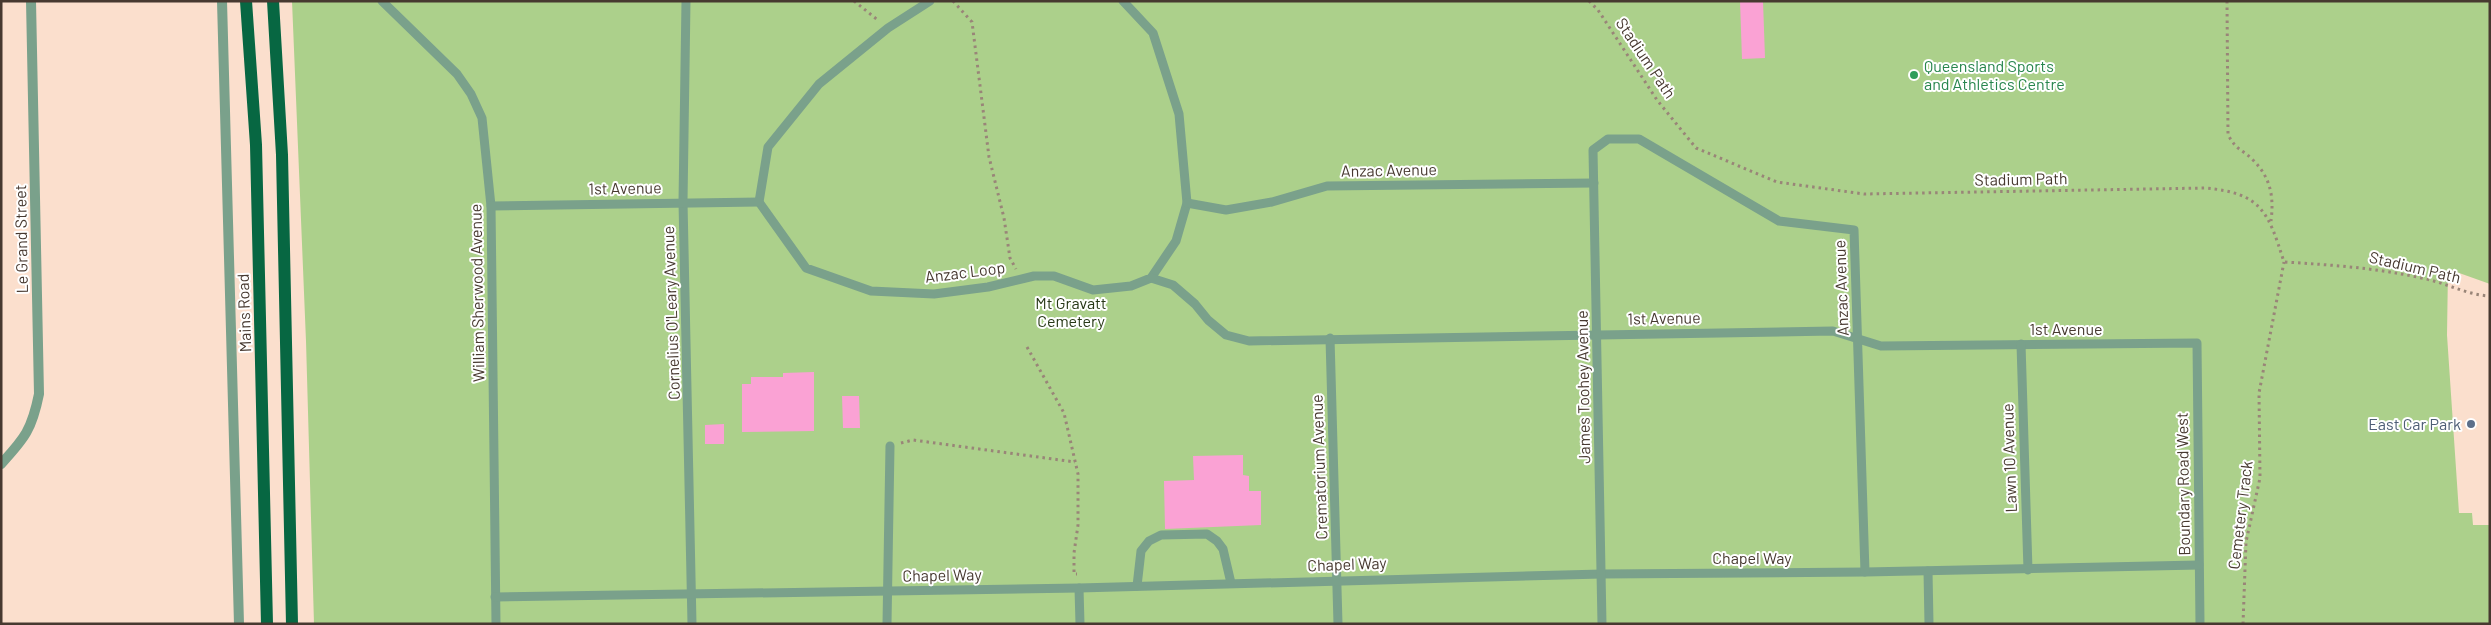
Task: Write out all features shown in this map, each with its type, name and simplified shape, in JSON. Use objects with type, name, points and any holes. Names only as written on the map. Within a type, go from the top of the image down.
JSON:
[{"type":"main road","name":"Mains Road","points":[[246,1],[255,127],[268,624]]},
{"type":"main road","points":[[272,1],[282,155],[292,624]]},
{"type":"street","name":"Le Grand Street","points":[[1,464],[24,439],[34,421],[39,394],[31,1]]},
{"type":"street","name":"Mains Road","points":[[222,1],[239,624]]},
{"type":"lane","name":"William Sherwood Avenue","points":[[382,1],[457,74],[471,94],[482,118],[491,206],[496,624]]},
{"type":"lane","name":"Cornelius O'Leary Avenue","points":[[686,1],[683,202],[692,624]]},
{"type":"lane","points":[[759,202],[768,147],[819,84],[888,28],[930,1]]},
{"type":"lane","points":[[1123,1],[1153,33],[1179,114],[1188,204],[1176,241],[1151,278]]},
{"type":"lane","name":"Anzac Avenue","points":[[1593,150],[1608,139],[1639,139],[1779,221],[1854,230],[1865,572]]},
{"type":"lane","name":"James Toohey Avenue","points":[[1593,150],[1602,624]]},
{"type":"lane","name":"Anzac Avenue","points":[[1188,204],[1226,210],[1272,202],[1327,186],[1594,183]]},
{"type":"lane","name":"1st Avenue","points":[[491,206],[759,202]]},
{"type":"lane","name":"Anzac Loop","points":[[759,202],[806,268],[871,291],[934,294],[988,287],[1034,276],[1054,276],[1093,290],[1131,286],[1151,278]]},
{"type":"lane","name":"1st Avenue","points":[[1151,278],[1174,285],[1195,304],[1208,320],[1226,335],[1249,341],[1330,338],[1833,331],[1881,346],[2197,343]]},
{"type":"lane","name":"Crematorium Avenue","points":[[1330,338],[1338,624]]},
{"type":"lane","name":"Boundary Road West","points":[[2197,343],[2200,624]]},
{"type":"lane","name":"Lawn 10 Avenue","points":[[2021,344],[2028,570]]},
{"type":"lane","points":[[887,624],[890,446]]},
{"type":"lane","points":[[1137,586],[1141,551],[1149,540],[1161,535],[1208,534],[1223,549],[1231,583]]},
{"type":"lane","name":"Chapel Way","points":[[496,597],[887,592],[1079,588],[1337,579],[1602,574],[2028,570],[2199,565]]},
{"type":"lane","points":[[1928,571],[1928,624]]},
{"type":"lane","points":[[1079,588],[1080,624]]},
{"type":"path","points":[[854,1],[888,28]]},
{"type":"path","points":[[953,1],[972,22],[989,158],[1004,218],[1010,258],[1022,279]]},
{"type":"path","name":"Stadium Path","points":[[1589,1],[1598,10],[1657,100],[1696,148],[1776,182],[1864,194],[2205,188],[2226,190],[2240,194],[2260,206],[2271,222],[2284,262],[2360,266],[2429,280],[2459,290],[2490,296]]},
{"type":"path","points":[[2227,1],[2228,135],[2237,150],[2252,159],[2267,177],[2274,199],[2271,222]]},
{"type":"path","name":"Cemetery Track","points":[[2243,624],[2246,542],[2260,478],[2259,393],[2284,262]]},
{"type":"path","points":[[1027,347],[1064,413],[1078,474],[1078,525],[1074,553],[1074,574]]},
{"type":"path","points":[[890,446],[913,440],[1075,462]]},
{"type":"green space","name":"Mt Gravatt Cemetery","points":[[292,1],[2490,1],[2490,284],[2448,269],[2447,335],[2459,513],[2472,513],[2473,525],[2490,525],[2490,624],[314,624],[306,341]]},
{"type":"building","points":[[1740,1],[1763,1],[1765,58],[1742,59]]},
{"type":"building","points":[[814,372],[814,431],[742,432],[742,384],[751,384],[751,377],[783,377],[783,373]]},
{"type":"building","points":[[842,396],[859,396],[860,428],[843,428]]},
{"type":"building","points":[[724,424],[724,444],[705,444],[705,425]]},
{"type":"building","points":[[1243,455],[1243,475],[1249,476],[1249,491],[1261,491],[1261,525],[1165,529],[1164,481],[1194,480],[1193,456]]},
{"type":"place","name":"Queensland Sports and Athletics Centre","points":[[1914,75]]},
{"type":"place","name":"East Car Park","points":[[2471,424]]}]
